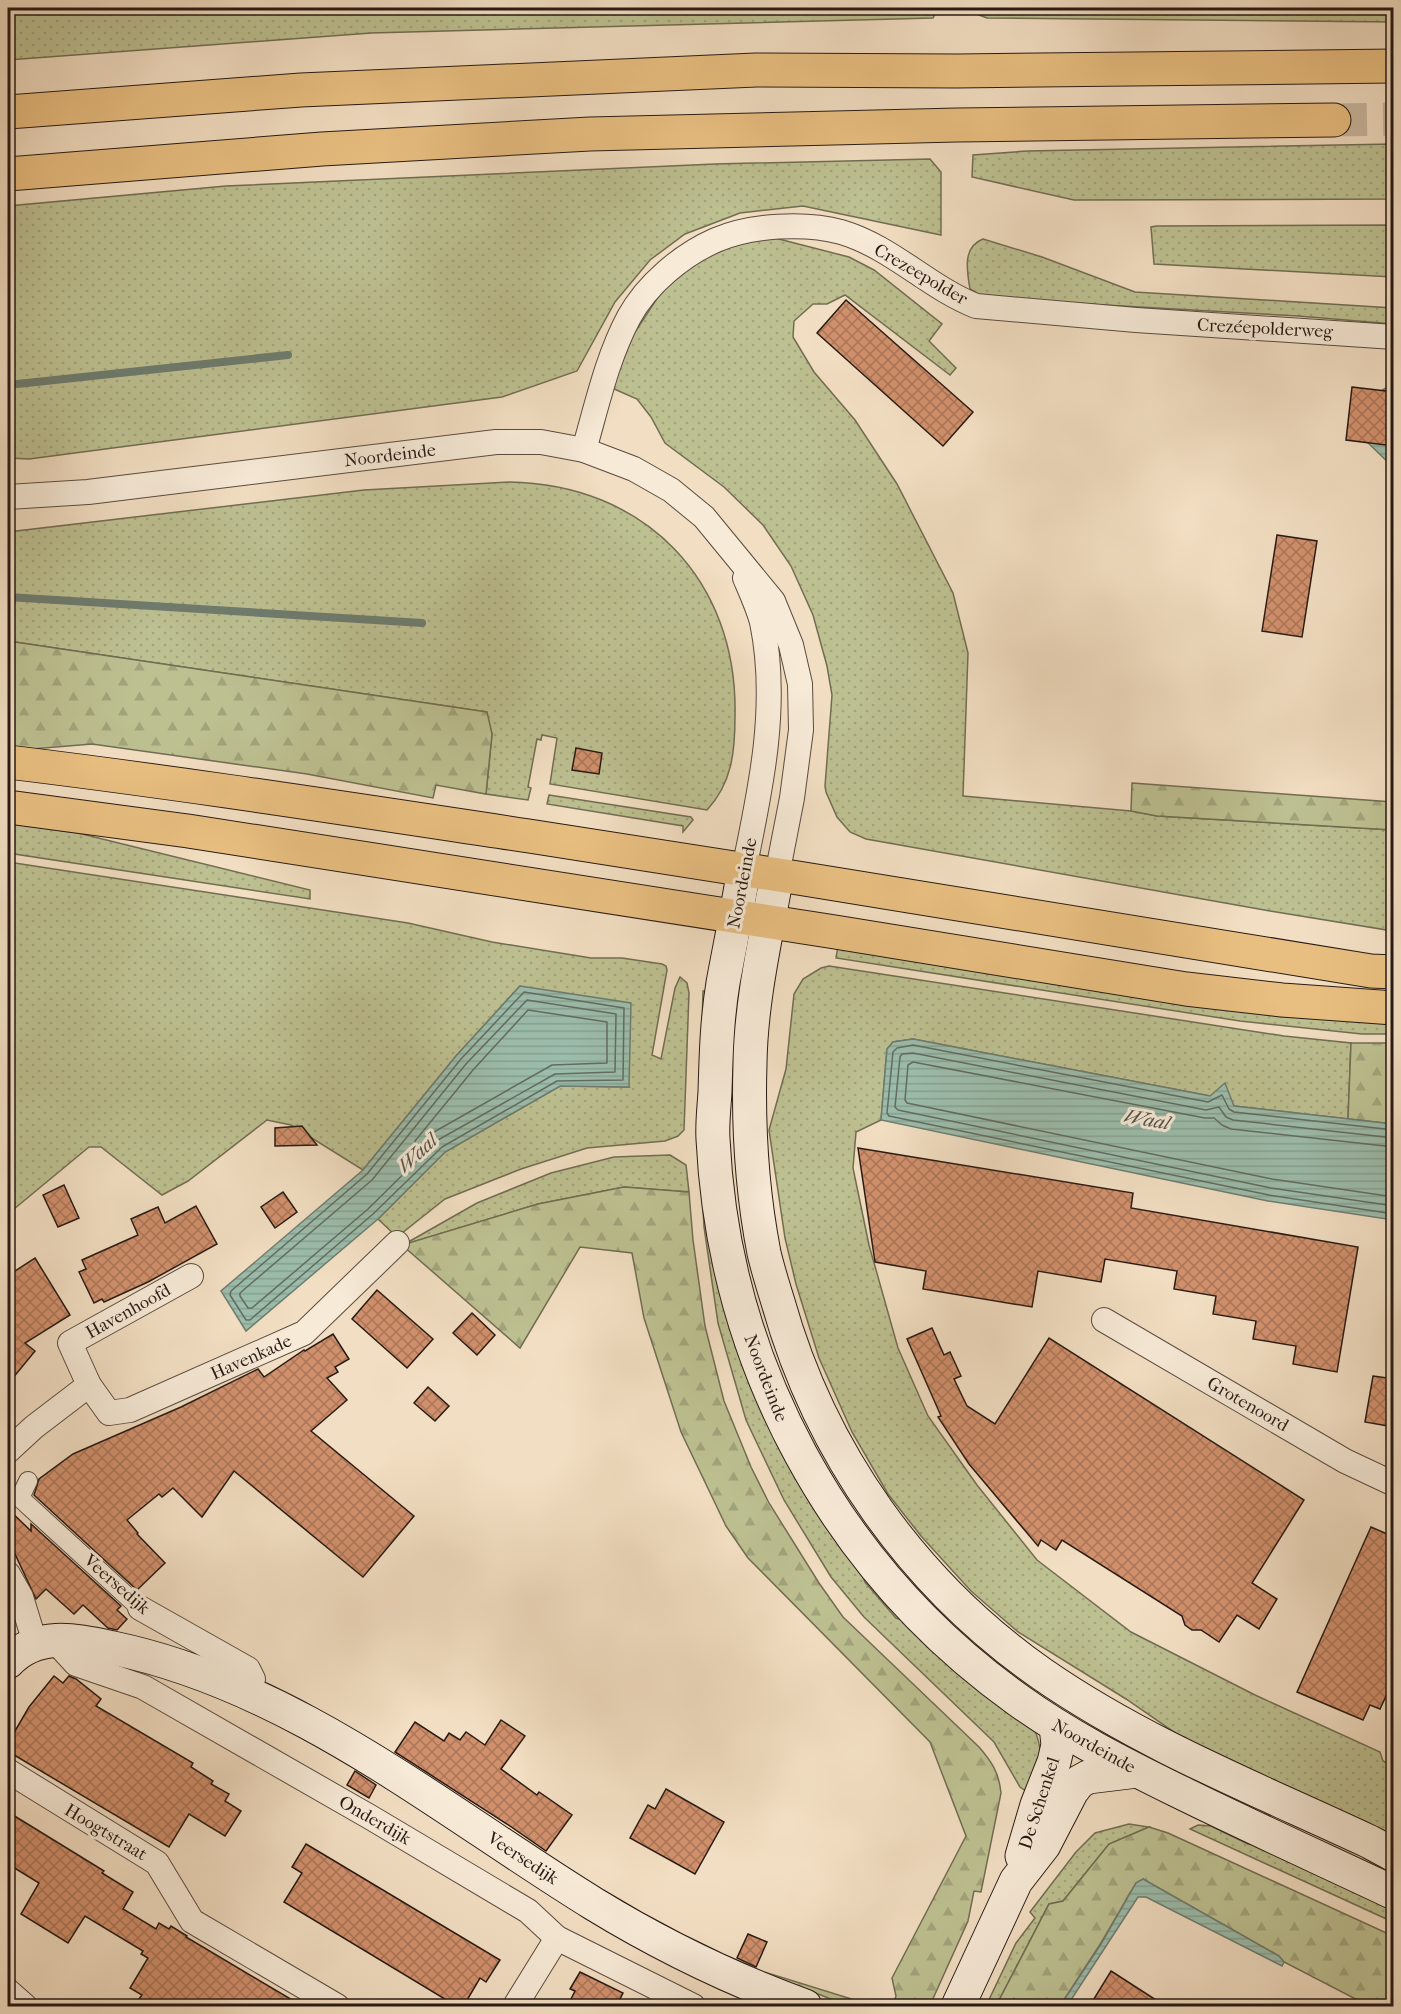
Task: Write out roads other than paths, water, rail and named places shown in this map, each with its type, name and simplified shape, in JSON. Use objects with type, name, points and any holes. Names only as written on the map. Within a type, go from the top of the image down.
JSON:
[{"type":"main road","points":[[8,112],[301,90],[756,70],[1394,66]]},
{"type":"main road","points":[[8,174],[322,150],[590,134],[957,125],[1334,120]]},
{"type":"main road","points":[[8,762],[141,778],[744,869],[1371,971],[1394,972]]},
{"type":"main road","points":[[8,807],[188,831],[1186,989],[1282,1000],[1394,1008]]},
{"type":"main road","name":"Noordeinde","points":[[744,869],[723,986],[716,1056],[713,1137],[718,1198],[728,1260],[759,1366],[786,1429],[825,1498],[851,1536],[892,1587],[954,1650],[1017,1700],[1056,1726],[1137,1771],[1394,1893]]},
{"type":"main road","name":"Noordeinde","points":[[777,875],[752,1018],[749,1072],[749,1124],[764,1254],[788,1336],[808,1390],[842,1455],[875,1509],[922,1568],[986,1631],[1042,1674],[1172,1749],[1386,1848]]},
{"type":"main road","points":[[8,1662],[25,1647],[45,1642]]},
{"type":"main road","name":"Veersedijk","points":[[45,1642],[102,1646],[148,1656],[190,1669],[248,1694],[351,1747],[660,1943],[728,1975],[805,2007]]},
{"type":"main road","name":"De Schenkel","points":[[958,2007],[1016,1881],[1026,1838],[1054,1762],[1058,1744],[1056,1726]]},
{"type":"main road","name":"De Schenkel","points":[[1016,1881],[1044,1845],[1079,1782],[1100,1774],[1137,1771]]},
{"type":"street","name":"Crezeepolder","points":[[584,450],[614,346],[630,314],[651,287],[680,261],[717,240],[760,229],[798,226],[841,232],[896,256],[955,298],[976,306],[1136,321]]},
{"type":"street","name":"Crezéepolderweg","points":[[1136,321],[1394,337]]},
{"type":"street","name":"Noordeinde","points":[[8,497],[88,492],[496,442],[541,442],[584,450],[634,469],[671,490],[704,517],[773,601],[791,645],[800,684],[801,730],[792,798],[777,875]]},
{"type":"street","name":"Noordeinde","points":[[737,556],[761,620],[768,672],[769,720],[759,794],[744,869]]},
{"type":"street","name":"Havenkade","points":[[88,1385],[109,1413],[130,1410],[304,1334],[397,1243]]},
{"type":"street","name":"Havenhoofd","points":[[88,1385],[70,1343],[191,1276]]},
{"type":"street","name":"Grotenoord","points":[[1104,1320],[1345,1461],[1394,1484]]},
{"type":"street","points":[[8,1451],[34,1427],[88,1385]]},
{"type":"street","name":"Veersedijk","points":[[28,1480],[20,1498],[140,1608],[248,1668],[253,1679],[248,1694]]},
{"type":"street","points":[[8,1574],[45,1642]]},
{"type":"street","name":"Onderdijk","points":[[45,1642],[76,1664],[143,1687],[370,1816],[528,1911],[556,1938],[693,2007]]},
{"type":"street","name":"Hoogtstraat","points":[[8,1771],[157,1863],[192,1921],[337,2007]]},
{"type":"street","points":[[515,2007],[556,1938]]},
{"type":"street","points":[[8,1991],[25,2007]]},
{"type":"water","points":[[1393,385],[1393,467],[1366,441],[1365,401]]},
{"type":"water","name":"Waal","points":[[520,986],[631,1003],[629,1087],[560,1086],[445,1152],[378,1219],[246,1331],[221,1291],[363,1170],[456,1056]]},
{"type":"water","name":"Waal","points":[[913,1039],[1210,1096],[1225,1083],[1234,1106],[1393,1124],[1393,1220],[1268,1201],[881,1120],[887,1049],[893,1042]]},
{"type":"water","points":[[1143,1879],[1279,1956],[1284,1962],[1282,1966],[1146,1897],[1138,1897],[1067,2006],[1060,2006],[1101,1944],[1136,1883]]},
{"type":"waterway","points":[[8,385],[288,355]]},
{"type":"waterway","points":[[8,597],[422,623]]},
{"type":"tunnel","points":[[1334,120],[1394,119]]}]
